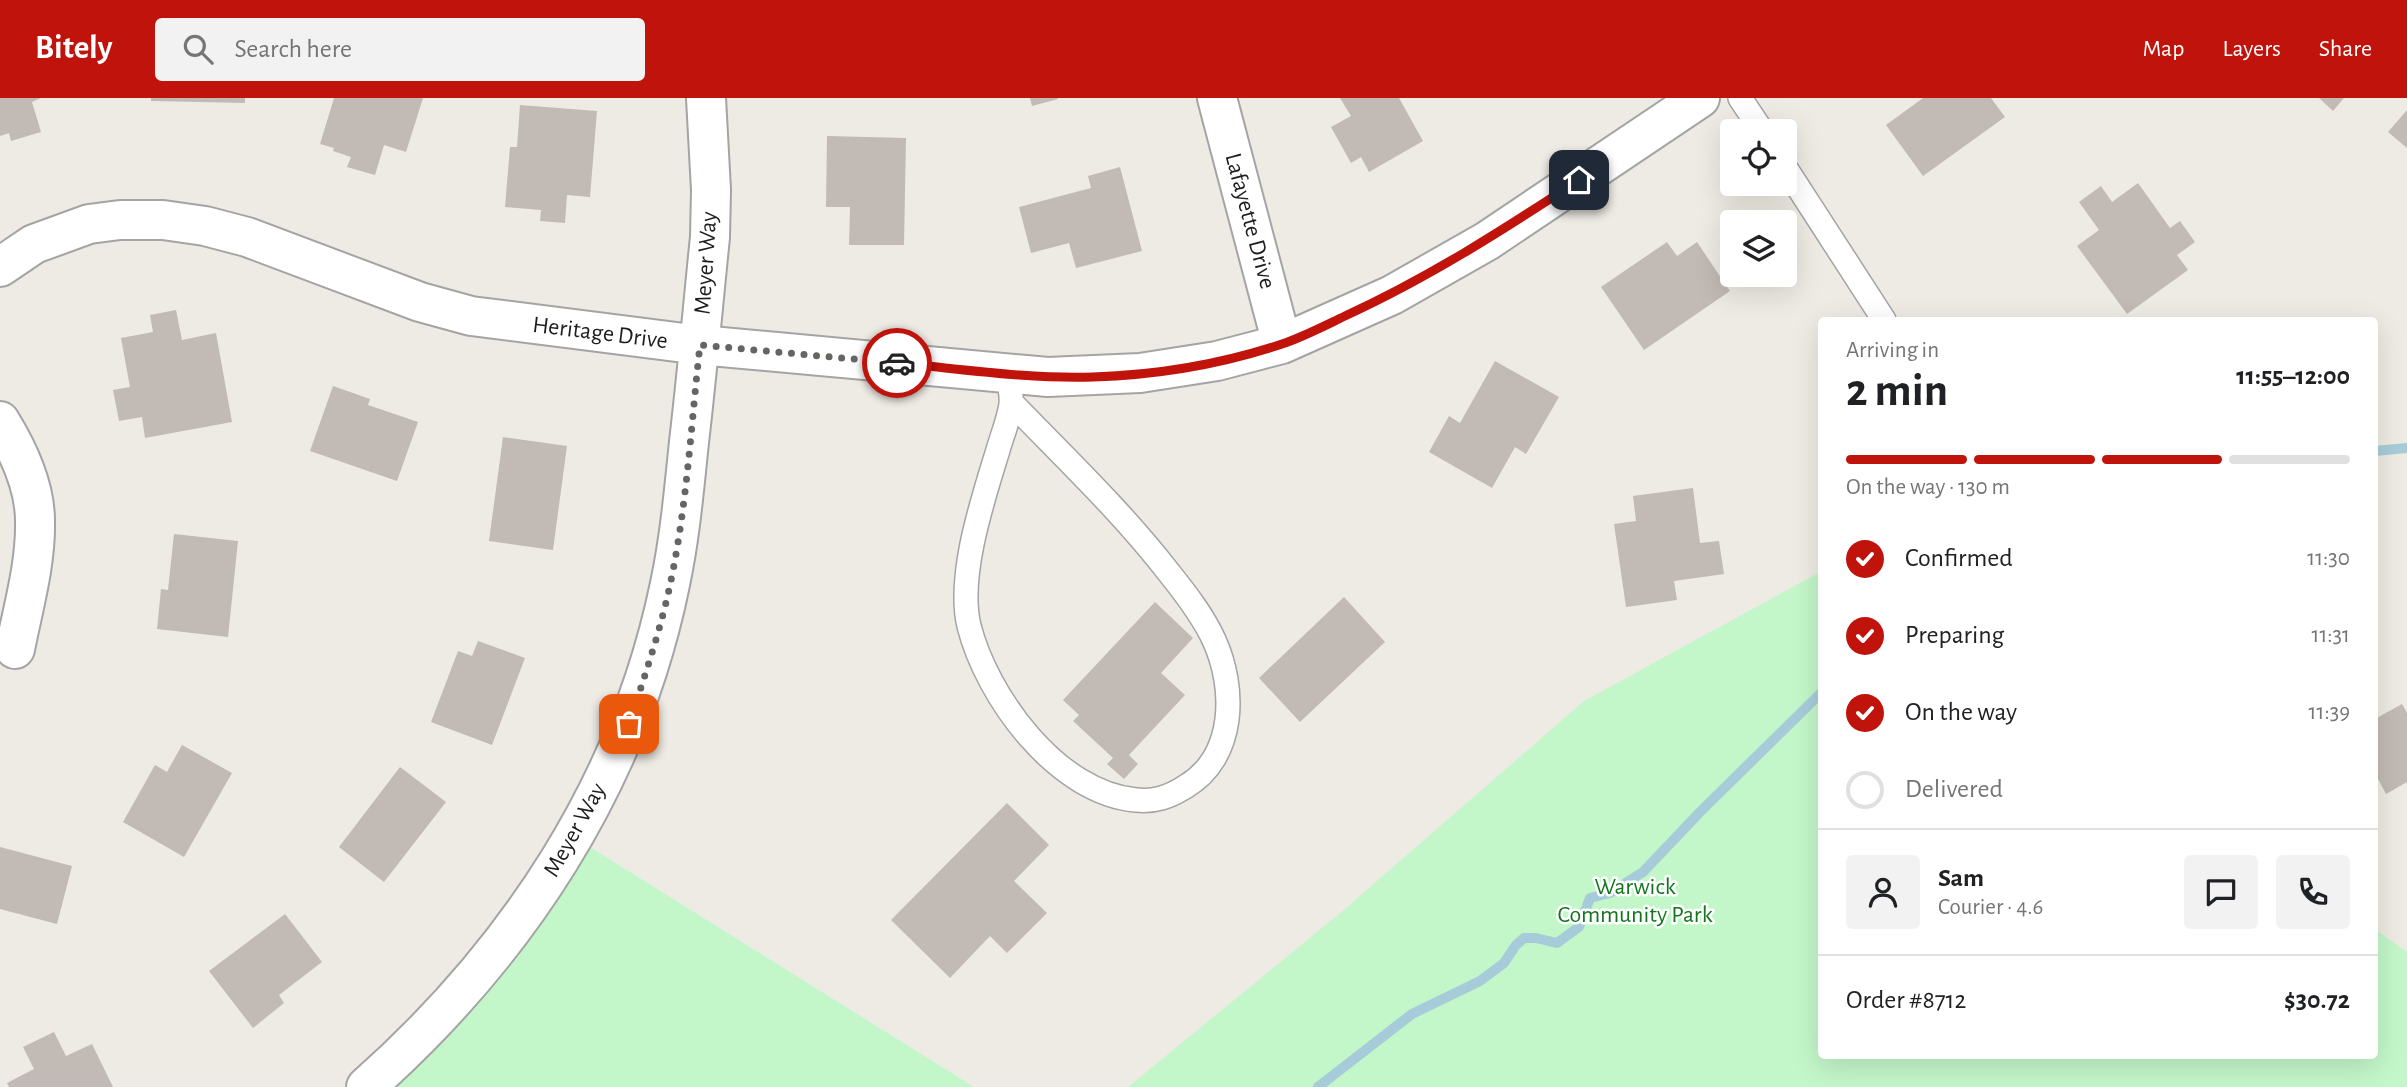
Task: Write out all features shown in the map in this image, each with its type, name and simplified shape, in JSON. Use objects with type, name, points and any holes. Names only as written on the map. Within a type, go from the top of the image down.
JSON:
[{"type":"street","name":"Meyer Way","points":[[366,1087],[450,1006],[498,950],[534,902],[574,838],[629,724],[656,641],[680,527],[710,237],[711,190],[706,98]]},
{"type":"street","name":"Lafayette Drive","points":[[1217,98],[1282,344]]},
{"type":"street","name":"Heritage Drive","points":[[0,267],[34,244],[89,224],[120,220],[163,220],[205,226],[247,237],[420,302],[471,316],[1010,388],[1048,377],[1140,373],[1217,361],[1282,344],[1392,295],[1487,241],[1700,98]]},
{"type":"street","points":[[0,421],[14,443],[30,485],[36,520],[32,561],[15,649]]},
{"type":"lane","points":[[1740,98],[1754,119]]},
{"type":"lane","points":[[1797,186],[1882,317]]},
{"type":"lane","points":[[1010,388],[1152,550],[1189,598],[1214,640],[1226,679],[1225,736],[1215,760],[1192,783],[1165,799],[1136,800],[1108,794],[1081,781],[1054,760],[1020,729],[991,683],[977,651],[969,624],[966,596],[969,562],[1010,388]]},
{"type":"green space","name":"Warwick Community Park","points":[[1818,573],[1818,1059],[2378,1059],[2378,931],[2407,952],[2407,1087],[1128,1087],[1339,914],[1584,701]]},
{"type":"green space","points":[[574,837],[974,1087],[365,1087]]},
{"type":"building","points":[[0,98],[41,98],[32,102],[41,132],[11,141],[9,133],[0,136]]},
{"type":"building","points":[[151,98],[245,98],[245,103],[151,101]]},
{"type":"building","points":[[334,98],[423,98],[406,152],[384,145],[375,175],[347,167],[351,157],[320,144]]},
{"type":"building","points":[[1030,98],[1058,98],[1058,99],[1032,106]]},
{"type":"building","points":[[1340,98],[1399,98],[1423,141],[1369,172],[1361,157],[1351,163],[1331,127],[1351,116]]},
{"type":"building","points":[[1923,98],[1991,98],[2005,117],[1923,176],[1886,125]]},
{"type":"building","points":[[2319,98],[2344,98],[2333,111]]},
{"type":"building","points":[[520,105],[597,111],[590,197],[567,195],[565,223],[540,221],[541,210],[505,207],[510,147],[517,147]]},
{"type":"building","points":[[2407,110],[2407,148],[2388,132]]},
{"type":"building","points":[[827,136],[906,138],[904,245],[849,245],[850,207],[826,207]]},
{"type":"building","points":[[1120,167],[1142,251],[1076,268],[1069,243],[1031,253],[1019,207],[1091,188],[1088,176]]},
{"type":"building","points":[[2138,183],[2170,228],[2180,221],[2195,242],[2177,255],[2188,270],[2127,314],[2077,246],[2099,230],[2079,202],[2101,186],[2112,202]]},
{"type":"building","points":[[1667,242],[1677,256],[1697,242],[1720,276],[1720,287],[1727,287],[1730,291],[1644,350],[1601,287]]},
{"type":"building","points":[[176,310],[182,340],[216,333],[232,422],[145,438],[142,417],[119,421],[113,390],[130,387],[121,338],[153,332],[150,315]]},
{"type":"building","points":[[1495,361],[1559,397],[1526,454],[1515,447],[1492,488],[1429,452],[1449,416],[1460,423]]},
{"type":"building","points":[[333,386],[370,399],[368,405],[418,422],[397,481],[310,451]]},
{"type":"building","points":[[503,437],[567,446],[553,550],[489,541]]},
{"type":"building","points":[[1693,488],[1700,543],[1719,541],[1724,574],[1674,581],[1677,600],[1626,607],[1614,524],[1636,521],[1633,496]]},
{"type":"building","points":[[174,534],[238,541],[228,637],[157,629],[161,589],[168,590]]},
{"type":"building","points":[[1344,597],[1385,642],[1300,722],[1259,678]]},
{"type":"building","points":[[1155,602],[1193,638],[1161,673],[1185,695],[1129,755],[1138,764],[1124,779],[1107,764],[1113,758],[1073,721],[1079,715],[1063,700]]},
{"type":"building","points":[[478,641],[525,658],[492,745],[431,722],[458,651],[472,656]]},
{"type":"building","points":[[2402,704],[2407,713],[2407,782],[2386,794],[2378,779],[2378,717]]},
{"type":"building","points":[[182,745],[232,773],[184,857],[123,822],[155,765],[167,772]]},
{"type":"building","points":[[400,767],[446,802],[384,882],[339,847]]},
{"type":"building","points":[[1007,803],[1049,845],[1014,881],[1047,913],[1007,953],[990,936],[950,978],[891,920]]},
{"type":"building","points":[[0,847],[72,866],[57,924],[0,909]]},
{"type":"building","points":[[285,914],[322,962],[279,995],[284,1003],[253,1028],[209,971]]},
{"type":"building","points":[[54,1032],[66,1056],[92,1044],[113,1087],[9,1087],[7,1083],[34,1069],[23,1047]]},
{"type":"waterway","points":[[2378,451],[2407,448]]},
{"type":"waterway","points":[[1318,1087],[1412,1014],[1480,981],[1504,963],[1524,938],[1557,943],[1579,927],[1590,898],[1610,893],[1643,872],[1818,696]]},
{"type":"way so far","points":[[629,724],[656,641],[670,584],[680,527],[700,345],[897,363]]},
{"type":"route","points":[[897,363],[1048,377],[1094,377],[1217,361],[1282,344],[1392,295],[1487,241],[1579,180]]}]
